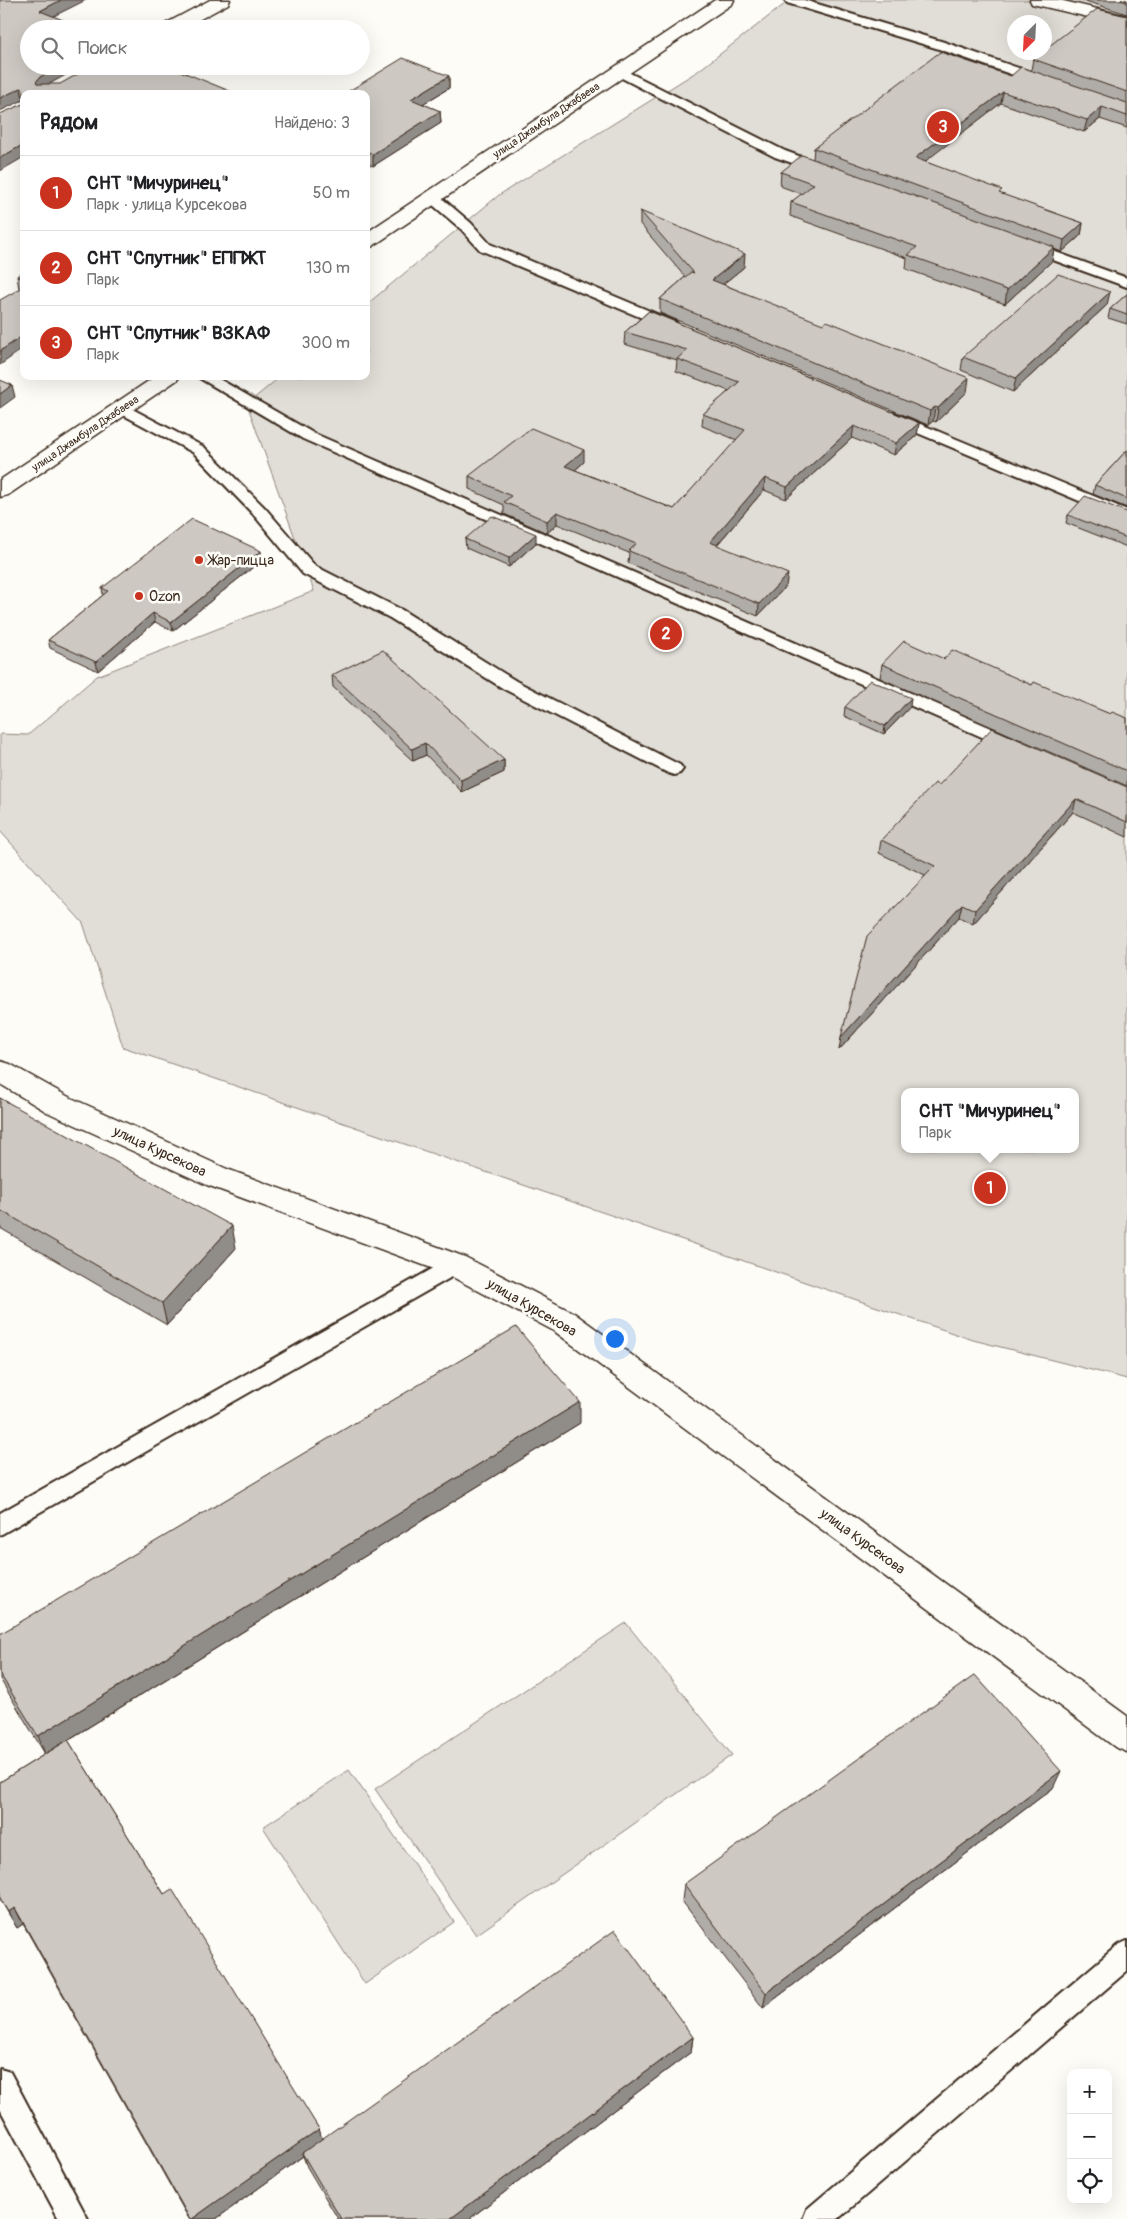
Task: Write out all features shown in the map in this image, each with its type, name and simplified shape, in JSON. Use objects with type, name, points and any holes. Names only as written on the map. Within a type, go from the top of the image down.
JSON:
[{"type":"street","points":[[185,20],[222,0]]},
{"type":"street","name":"улица Джамбула Джабаева","points":[[370,239],[726,0]]},
{"type":"street","points":[[1038,0],[1127,21]]},
{"type":"street","name":"улица Джамбула Джабаева","points":[[0,490],[164,380]]},
{"type":"street","name":"улица Курсекова","points":[[0,1071],[57,1104],[217,1177],[455,1264],[564,1322],[1127,1736]]},
{"type":"lane","points":[[791,0],[940,45],[1052,84]]},
{"type":"lane","points":[[618,71],[780,154],[835,174]]},
{"type":"lane","points":[[432,197],[466,226],[485,247],[687,332]]},
{"type":"lane","points":[[1018,242],[1127,283]]},
{"type":"lane","points":[[210,380],[308,436],[1027,750]]},
{"type":"lane","points":[[121,408],[199,450],[259,511],[309,570],[396,614],[510,686],[674,769]]},
{"type":"lane","points":[[879,412],[1127,516]]},
{"type":"lane","points":[[0,1525],[455,1264]]},
{"type":"lane","points":[[817,2219],[1127,1954]]},
{"type":"lane","points":[[0,2082],[74,2219]]},
{"type":"shaded area","points":[[790,0],[1127,0],[1127,1379],[973,1340],[123,1047],[83,923],[0,831],[0,734],[28,735],[97,676],[314,591],[247,404],[276,380],[370,380],[370,302],[499,195],[698,71]]},
{"type":"shaded area","points":[[626,1623],[732,1755],[476,1935],[375,1789]]},
{"type":"shaded area","points":[[349,1770],[454,1922],[365,1984],[263,1827]]},
{"type":"building","points":[[0,0],[61,0],[40,11],[63,20],[20,20],[20,75],[43,75],[36,82],[38,84],[60,84],[76,75],[190,75],[227,90],[23,90],[21,88],[0,98]]},
{"type":"building","points":[[1097,9],[1127,16],[1127,92],[1036,60],[1052,60],[1052,44]]},
{"type":"building","points":[[940,52],[1011,76],[1021,67],[1127,103],[1127,116],[1102,107],[1087,120],[1003,92],[915,158],[1002,190],[999,193],[1083,223],[1064,240],[814,148]]},
{"type":"building","points":[[403,58],[449,76],[411,99],[440,111],[373,154],[370,153],[370,90],[351,90]]},
{"type":"building","points":[[20,105],[20,146],[0,158],[0,114]]},
{"type":"building","points":[[802,155],[1054,247],[1007,290],[908,255],[917,247],[791,202],[814,184],[781,172]]},
{"type":"building","points":[[640,211],[745,254],[712,280],[823,324],[827,321],[969,378],[938,408],[935,407],[930,411],[660,299],[691,272],[694,273]]},
{"type":"building","points":[[1058,274],[1110,292],[1016,378],[963,357]]},
{"type":"building","points":[[20,289],[20,338],[0,351],[0,300]]},
{"type":"building","points":[[1127,294],[1127,315],[1110,309]]},
{"type":"building","points":[[649,311],[919,423],[896,443],[854,426],[787,487],[765,478],[710,542],[788,574],[759,604],[629,551],[636,544],[557,512],[547,521],[504,502],[511,496],[469,476],[531,428],[584,450],[565,466],[674,509],[745,430],[703,414],[739,382],[677,359],[687,350],[625,332]]},
{"type":"building","points":[[0,380],[12,385],[0,394]]},
{"type":"building","points":[[1127,450],[1127,499],[1095,485]]},
{"type":"building","points":[[1085,496],[1127,512],[1127,538],[1068,515]]},
{"type":"building","points":[[492,516],[536,534],[509,558],[465,539]]},
{"type":"building","points":[[192,519],[261,551],[171,622],[153,613],[96,662],[48,640],[108,591],[102,588]]},
{"type":"building","points":[[904,641],[944,659],[952,650],[1032,685],[1034,682],[1110,714],[1112,712],[1127,718],[1127,771],[882,664]]},
{"type":"building","points":[[383,650],[504,760],[461,780],[425,743],[412,749],[332,675]]},
{"type":"building","points":[[870,680],[911,698],[885,726],[845,707]]},
{"type":"building","points":[[992,728],[1127,787],[1127,822],[1076,799],[975,910],[962,904],[841,1037],[867,936],[935,866],[881,840],[935,783],[939,785]]},
{"type":"building","points":[[0,1098],[232,1226],[162,1303],[0,1210]]},
{"type":"building","points":[[516,1327],[580,1402],[38,1736],[0,1674],[0,1634]]},
{"type":"building","points":[[975,1675],[1061,1771],[766,1993],[684,1884]]},
{"type":"building","points":[[68,1740],[164,1894],[172,1889],[319,2129],[192,2219],[190,2219],[15,1908],[8,1912],[0,1898],[0,1782]]},
{"type":"building","points":[[615,1930],[693,2037],[450,2219],[341,2219],[302,2153]]},
{"type":"place","name":"СНТ \"Спутник\" ВЗКАФ","points":[[943,127]]},
{"type":"place","name":"Жар-пицца","points":[[199,560]]},
{"type":"place","name":"Ozon","points":[[139,596]]},
{"type":"place","name":"СНТ \"Спутник\" ЕППЖТ","points":[[666,634]]},
{"type":"place","name":"СНТ \"Мичуринец\"","points":[[990,1188]]}]
